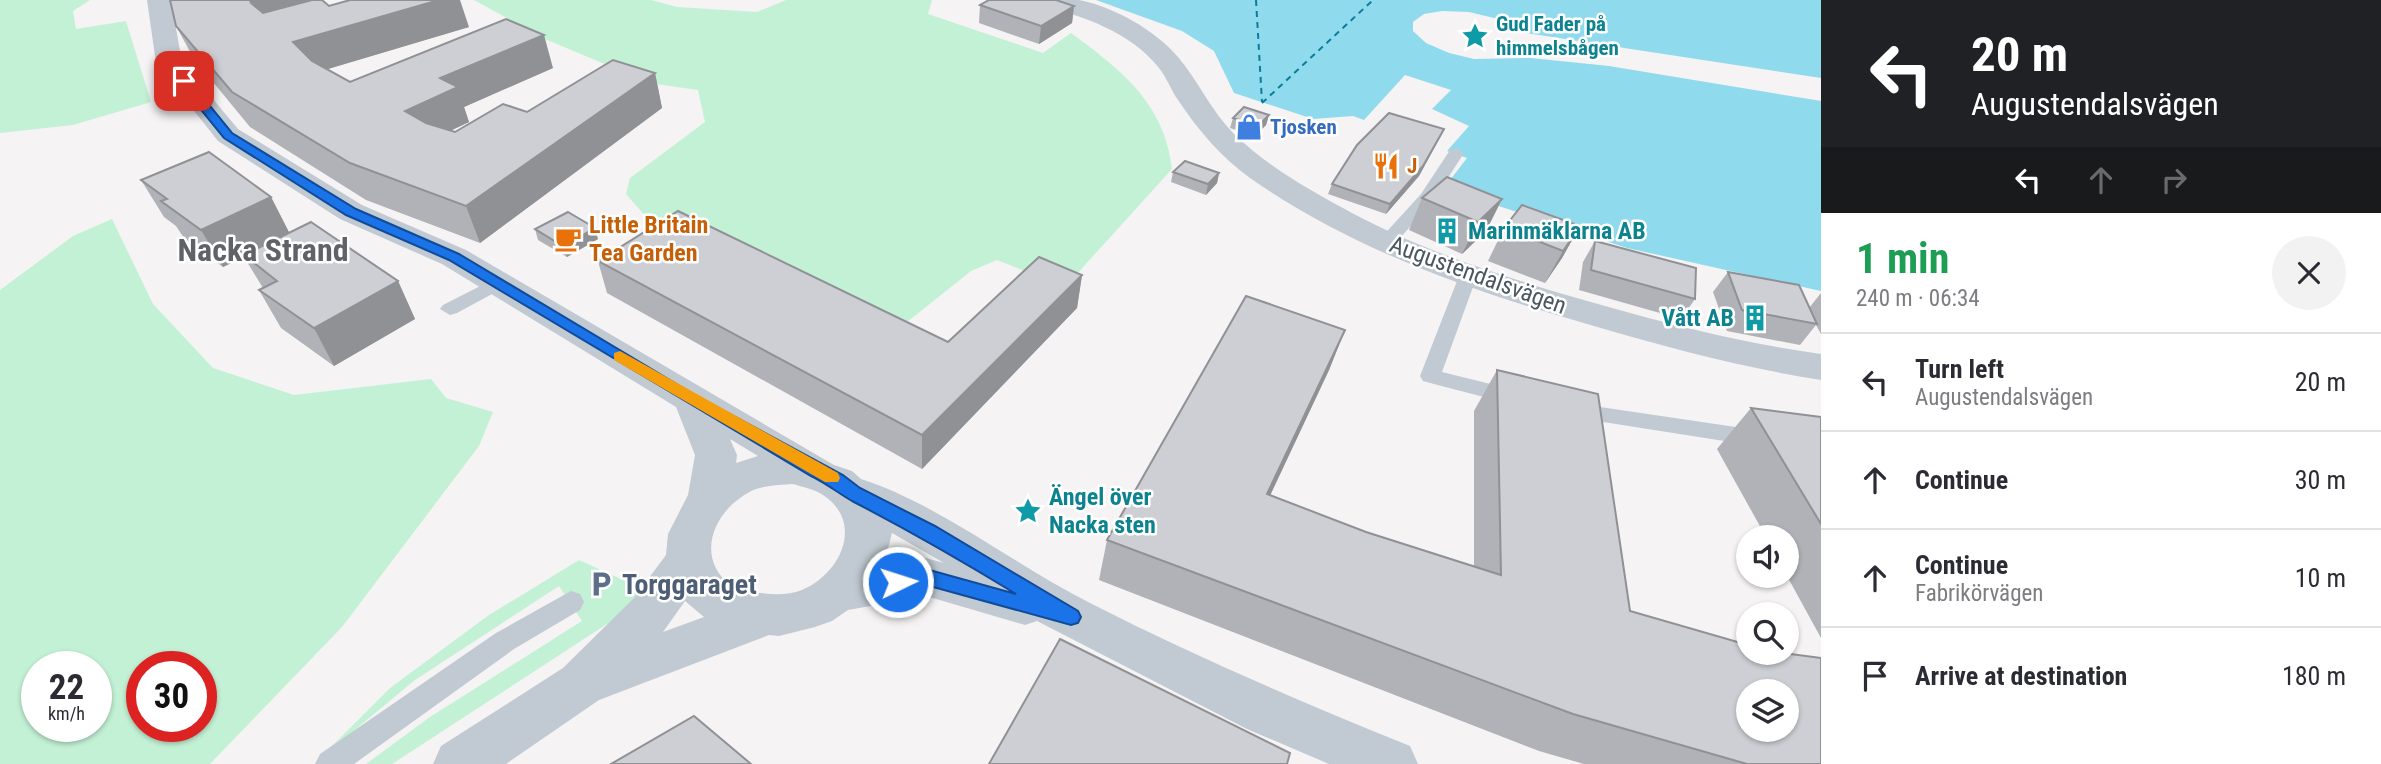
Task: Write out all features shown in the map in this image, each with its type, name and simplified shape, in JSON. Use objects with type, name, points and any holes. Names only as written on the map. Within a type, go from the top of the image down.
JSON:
[{"type":"street","points":[[159,0],[169,63],[228,135],[351,212],[443,252],[694,402],[835,483],[918,525],[1071,617],[1265,712],[1391,764]]},
{"type":"street","name":"Augustendalsvägen","points":[[1048,0],[1114,24],[1152,46],[1169,64],[1208,120],[1242,157],[1313,206],[1386,243],[1468,276],[1679,338],[1766,359],[1821,367]]},
{"type":"street","points":[[694,402],[716,454],[709,499]]},
{"type":"street","points":[[843,591],[860,573],[869,552],[871,531],[866,510],[835,483],[771,469],[748,475],[727,485],[709,499],[696,516],[688,537],[688,560],[696,581],[713,598],[736,611],[764,616],[793,614],[843,591],[926,577],[1071,617]]},
{"type":"street","points":[[460,764],[580,684],[650,611],[688,560]]},
{"type":"street","points":[[580,684],[764,616]]},
{"type":"lane","points":[[1386,243],[1427,197],[1456,153]]},
{"type":"lane","points":[[1468,276],[1430,376],[1531,401]]},
{"type":"lane","points":[[450,309],[498,283]]},
{"type":"lane","points":[[1556,407],[1781,441]]},
{"type":"lane","points":[[330,764],[505,641],[571,602]]},
{"type":"green space","points":[[0,0],[90,0],[73,11],[76,29],[126,21],[151,102],[73,125],[0,133]]},
{"type":"green space","points":[[474,0],[651,0],[677,7],[757,12],[786,0],[932,0],[928,14],[1043,53],[1071,33],[1123,74],[1150,106],[1168,146],[1172,169],[1065,287],[997,260],[971,271],[882,342],[660,233],[626,194],[630,178],[705,122],[698,90],[650,83],[545,39]]},
{"type":"green space","points":[[112,219],[153,304],[213,368],[294,395],[431,379],[446,398],[493,412],[479,446],[342,627],[210,764],[0,764],[0,290],[73,236]]},
{"type":"green space","points":[[579,560],[643,589],[633,607],[392,764],[366,764],[430,717],[582,621],[559,586],[415,680],[316,762],[390,688],[489,615]]},
{"type":"water","points":[[1096,0],[1821,0],[1821,291],[1627,248],[1444,188],[1467,158],[1447,151],[1469,126],[1432,109],[1451,90],[1405,75],[1364,120],[1353,116],[1313,119],[1234,93],[1214,51],[1182,31]]},
{"type":"pier","points":[[1442,11],[1469,12],[1494,18],[1526,33],[1821,78],[1821,101],[1609,66],[1531,58],[1474,59],[1449,53],[1426,43],[1413,31],[1413,22],[1424,14]]},
{"type":"building","points":[[170,0],[250,0],[263,13],[312,0],[322,0],[329,6],[350,0],[439,0],[293,42],[312,61],[350,82],[506,19],[544,35],[440,78],[458,87],[405,111],[426,123],[455,132],[503,104],[527,112],[613,60],[655,73],[466,206],[350,163],[232,92],[176,26]]},
{"type":"building","points":[[989,0],[1056,0],[1074,6],[1041,26],[980,5]]},
{"type":"building","points":[[1244,107],[1269,115],[1258,126],[1233,118]]},
{"type":"building","name":"J","points":[[1389,113],[1444,129],[1423,166],[1390,204],[1332,184],[1357,145]]},
{"type":"building","points":[[209,152],[271,197],[201,230],[161,201],[167,199],[141,180]]},
{"type":"building","points":[[1185,161],[1219,173],[1208,184],[1173,172]]},
{"type":"building","points":[[1447,177],[1502,199],[1478,222],[1422,198]]},
{"type":"building","points":[[1522,205],[1580,226],[1563,251],[1504,228]]},
{"type":"building","points":[[678,211],[948,342],[1039,257],[1082,275],[922,435],[598,261]]},
{"type":"building","points":[[568,212],[595,228],[563,246],[535,229]]},
{"type":"building","points":[[311,222],[398,281],[314,328],[259,290],[277,281],[244,255]]},
{"type":"building","points":[[1595,241],[1696,268],[1695,299],[1591,270]]},
{"type":"building","points":[[1728,272],[1799,285],[1817,324],[1742,310]]},
{"type":"building","points":[[1246,296],[1345,330],[1267,494],[1366,532],[1501,575],[1497,370],[1598,394],[1630,611],[1736,642],[1736,665],[1799,665],[1799,655],[1821,658],[1821,764],[1747,764],[1573,714],[1107,540]]},
{"type":"building","points":[[1751,408],[1821,417],[1821,524]]},
{"type":"building","points":[[1060,639],[1290,753],[1287,764],[989,764]]},
{"type":"building","points":[[694,716],[751,764],[611,764]]},
{"type":"ferry route","points":[[1256,0],[1262,102]]},
{"type":"ferry route","points":[[1262,103],[1373,0]]},
{"type":"slow traffic","points":[[620,357],[694,402],[832,478]]},
{"type":"place","name":"Gud Fader på himmelsbågen","points":[[1475,36]]},
{"type":"place","name":"Tjosken","points":[[1249,127]]},
{"type":"place","name":"J","points":[[1386,166]]},
{"type":"place","name":"Marinmäklarna AB","points":[[1447,231]]},
{"type":"place","name":"Little Britain Tea Garden","points":[[568,239]]},
{"type":"place","name":"Vått AB","points":[[1755,318]]},
{"type":"place","name":"Ängel över Nacka sten","points":[[1028,511]]},
{"type":"place","name":"Torggaraget","points":[[601,584]]},
{"type":"district","name":"Nacka Strand","points":[[263,250]]},
{"type":"route","points":[[184,81],[228,135],[351,212],[454,257],[694,402],[817,472],[837,480],[854,493],[929,531],[1071,617],[926,577],[898,582]]}]
